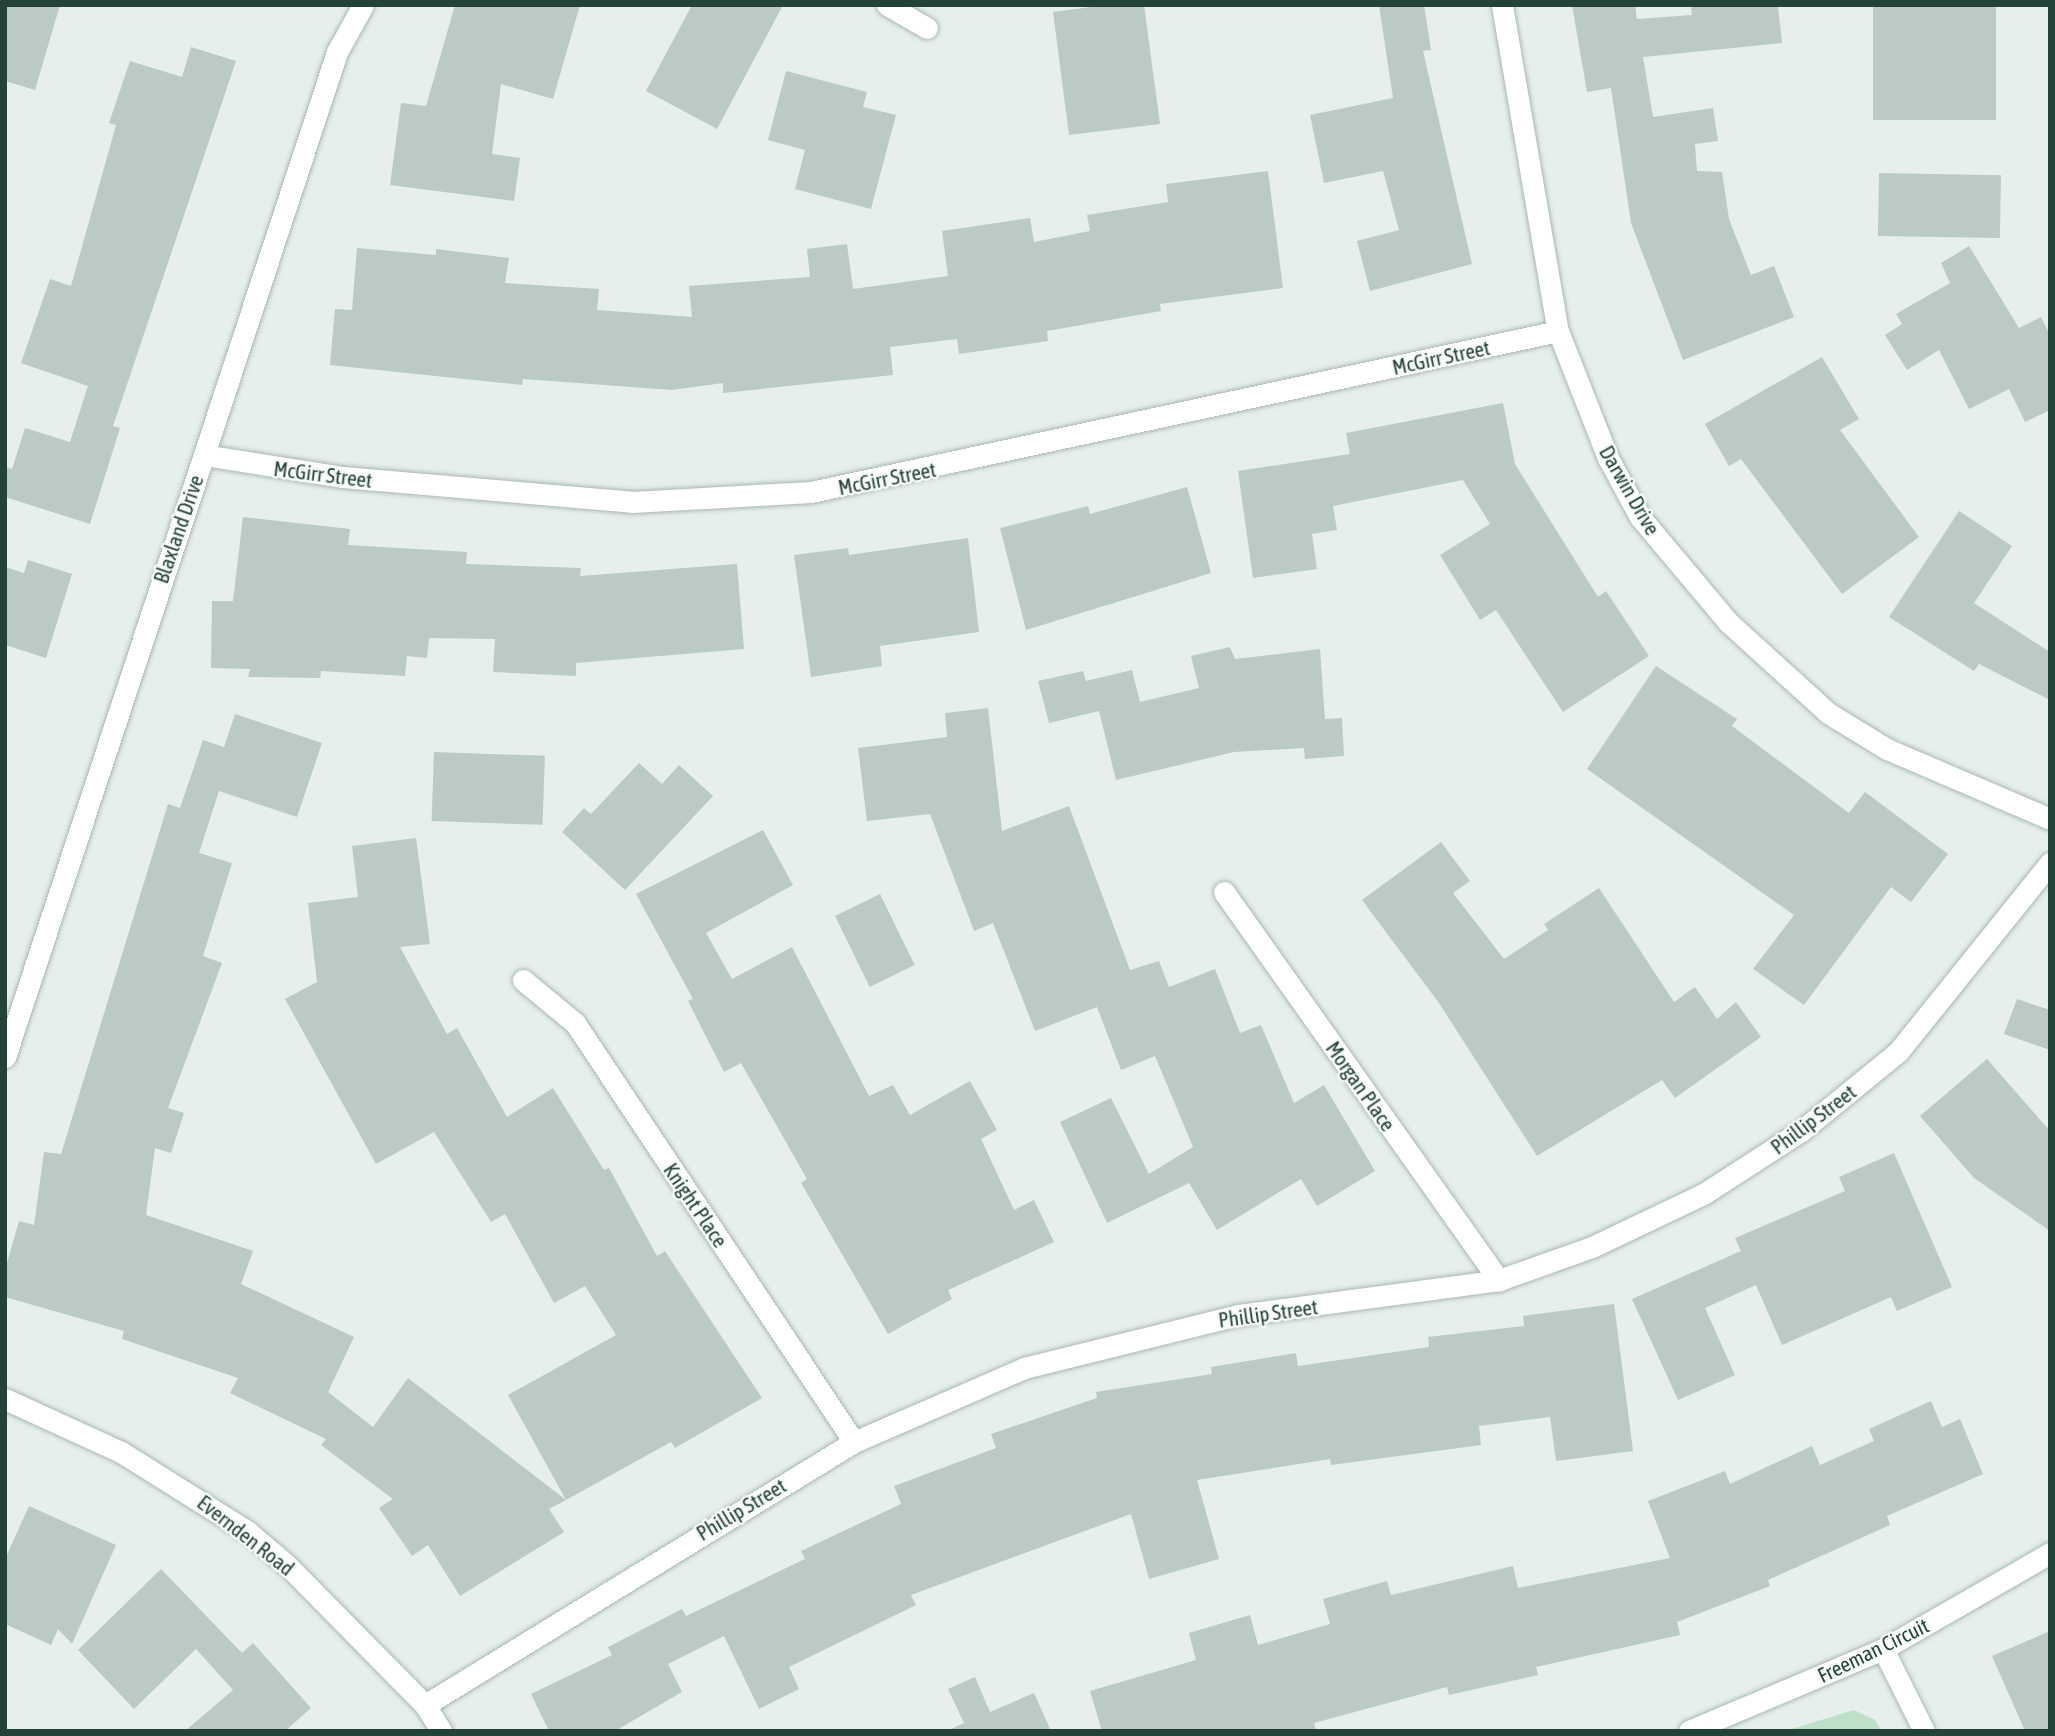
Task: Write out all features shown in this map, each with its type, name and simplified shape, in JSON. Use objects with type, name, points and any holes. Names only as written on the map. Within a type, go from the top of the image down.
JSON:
[{"type":"street","name":"Blaxland Drive","points":[[5,1058],[337,52],[363,5]]},
{"type":"street","points":[[887,5],[927,28]]},
{"type":"street","name":"Darwin Drive","points":[[1502,5],[1558,331],[1608,458],[1640,517],[1737,631],[1828,713],[1887,749],[2050,819]]},
{"type":"street","name":"McGirr Street","points":[[204,455],[343,477],[632,502],[811,492],[1558,331]]},
{"type":"street","name":"Phillip Street","points":[[425,1705],[854,1442],[1024,1368],[1143,1335],[1238,1315],[1499,1280],[1592,1247],[1705,1193],[1801,1131],[1898,1052],[2050,863]]},
{"type":"street","name":"Morgan Place","points":[[1223,892],[1499,1280]]},
{"type":"street","name":"Knight Place","points":[[523,980],[575,1023],[854,1442]]},
{"type":"street","name":"Evernden Road","points":[[5,1399],[121,1452],[247,1531],[287,1565],[425,1705],[441,1731]]},
{"type":"street","name":"Freeman Circuit","points":[[1689,1731],[1883,1649],[2050,1553]]},
{"type":"street","points":[[1883,1649],[1924,1731]]},
{"type":"green space","points":[[1854,1710],[1875,1720],[1881,1731],[1785,1731]]},
{"type":"building","points":[[5,5],[60,5],[35,90],[5,81]]},
{"type":"building","points":[[455,5],[580,5],[553,99],[501,84],[492,154],[520,158],[514,201],[390,185],[401,103],[426,106]]},
{"type":"building","points":[[692,5],[783,5],[717,129],[646,91]]},
{"type":"building","points":[[1106,5],[1144,5],[1160,124],[1069,135],[1053,12]]},
{"type":"building","points":[[1379,5],[1424,5],[1431,50],[1423,51],[1472,264],[1370,291],[1357,241],[1399,230],[1383,171],[1324,183],[1310,115],[1393,98]]},
{"type":"building","points":[[1572,5],[1635,5],[1637,19],[1692,15],[1691,5],[1778,6],[1782,43],[1643,57],[1653,117],[1713,108],[1718,141],[1695,144],[1697,171],[1722,172],[1729,219],[1751,275],[1774,266],[1794,317],[1683,360],[1631,223],[1611,88],[1587,92]]},
{"type":"building","points":[[1873,5],[1996,5],[1996,120],[1873,120]]},
{"type":"building","points":[[191,47],[236,61],[113,426],[120,428],[90,524],[5,497],[5,467],[12,469],[25,428],[70,442],[88,386],[21,363],[50,279],[71,286],[116,125],[109,123],[130,61],[182,77]]},
{"type":"building","points":[[786,71],[867,92],[863,107],[896,115],[871,209],[795,189],[805,150],[768,140]]},
{"type":"building","points":[[1268,171],[1283,288],[1160,304],[1161,311],[1047,331],[1048,341],[959,354],[957,339],[890,347],[893,375],[723,393],[723,383],[672,390],[523,379],[522,385],[330,365],[335,309],[352,310],[357,248],[436,255],[436,249],[509,258],[505,283],[599,289],[597,310],[692,317],[689,286],[810,277],[807,249],[847,244],[853,289],[948,276],[942,231],[1030,218],[1034,242],[1090,231],[1087,215],[1168,202],[1166,184]]},
{"type":"building","points":[[1879,173],[2001,175],[2000,238],[1878,236]]},
{"type":"building","points":[[1969,246],[2019,328],[2041,317],[2050,335],[2050,410],[2025,422],[2009,389],[1969,409],[1939,350],[1907,370],[1885,335],[1902,324],[1896,314],[1950,283],[1941,263]]},
{"type":"building","points":[[1822,357],[1859,419],[1840,430],[1919,537],[1842,594],[1741,459],[1729,466],[1705,424]]},
{"type":"building","points":[[1503,403],[1515,464],[1598,597],[1606,591],[1649,656],[1563,712],[1496,610],[1480,620],[1440,555],[1490,524],[1463,480],[1333,506],[1337,530],[1312,534],[1317,569],[1253,578],[1238,471],[1350,454],[1346,433]]},
{"type":"building","points":[[1187,487],[1211,573],[1026,630],[1000,528],[1088,506],[1090,514]]},
{"type":"building","points":[[1959,511],[2012,546],[1974,603],[2050,652],[2050,700],[1979,664],[1974,671],[1889,617]]},
{"type":"building","points":[[243,517],[350,529],[348,545],[467,552],[466,564],[581,568],[580,576],[737,564],[744,649],[576,663],[576,676],[493,672],[495,639],[429,638],[427,658],[407,656],[405,676],[321,671],[320,678],[248,677],[250,669],[211,668],[212,601],[233,601]]},
{"type":"building","points":[[968,538],[979,632],[880,646],[882,666],[811,677],[794,555],[848,548],[849,555]]},
{"type":"building","points":[[28,560],[72,574],[46,658],[5,645],[5,567],[24,573]]},
{"type":"building","points":[[1230,647],[1235,659],[1320,649],[1325,719],[1342,718],[1344,756],[1305,759],[1304,748],[1234,752],[1116,780],[1099,711],[1049,723],[1038,681],[1083,671],[1086,681],[1132,670],[1140,702],[1199,688],[1191,656]]},
{"type":"building","points":[[1656,666],[1737,719],[1732,726],[1849,813],[1865,792],[1948,854],[1911,902],[1891,887],[1804,1005],[1753,969],[1794,915],[1587,769]]},
{"type":"building","points":[[988,708],[1002,831],[1069,806],[1130,970],[1159,961],[1169,987],[1215,969],[1240,1033],[1261,1025],[1294,1103],[1324,1085],[1375,1171],[1317,1206],[1301,1179],[1217,1230],[1189,1183],[1107,1223],[1060,1122],[1111,1098],[1149,1174],[1193,1147],[1155,1056],[1121,1070],[1097,1007],[1035,1031],[993,923],[974,931],[930,814],[867,821],[858,748],[947,737],[945,713]]},
{"type":"building","points":[[235,714],[322,743],[297,817],[219,791],[199,853],[232,863],[203,956],[222,963],[168,1108],[184,1113],[171,1153],[155,1148],[146,1215],[253,1251],[241,1284],[354,1337],[328,1392],[373,1427],[408,1378],[566,1500],[549,1509],[564,1532],[460,1596],[428,1545],[412,1556],[379,1508],[393,1499],[321,1445],[326,1439],[230,1393],[238,1378],[122,1339],[124,1331],[5,1297],[5,1270],[19,1221],[34,1225],[44,1152],[61,1154],[168,804],[180,808],[203,740],[224,747]]},
{"type":"building","points":[[434,752],[545,756],[543,825],[432,821]]},
{"type":"building","points":[[639,763],[662,784],[679,765],[713,796],[625,890],[562,832],[584,808],[591,814]]},
{"type":"building","points":[[763,830],[793,885],[706,933],[732,979],[792,947],[869,1096],[893,1085],[910,1115],[970,1081],[997,1130],[981,1139],[1014,1210],[1034,1200],[1054,1242],[948,1290],[952,1299],[888,1334],[801,1183],[807,1179],[741,1063],[724,1072],[688,1001],[693,999],[636,894]]},
{"type":"building","points":[[416,838],[430,944],[400,947],[447,1034],[457,1028],[507,1117],[553,1088],[604,1170],[609,1168],[657,1256],[665,1251],[762,1398],[675,1448],[671,1442],[566,1500],[508,1395],[616,1335],[585,1286],[554,1303],[505,1214],[491,1222],[434,1132],[376,1164],[285,999],[317,982],[308,903],[358,897],[352,846]]},
{"type":"building","points":[[1441,842],[1470,881],[1453,893],[1504,959],[1548,930],[1544,924],[1599,888],[1674,1002],[1695,987],[1717,1019],[1736,1002],[1761,1037],[1675,1098],[1662,1080],[1537,1156],[1439,1003],[1362,900]]},
{"type":"building","points":[[880,894],[915,965],[870,987],[835,916]]},
{"type":"building","points":[[2017,999],[2050,1010],[2050,1050],[2004,1034]]},
{"type":"building","points":[[1987,1059],[2050,1131],[2050,1231],[1974,1178],[1920,1116]]},
{"type":"building","points":[[1894,1153],[1952,1287],[1897,1311],[1891,1297],[1782,1345],[1756,1285],[1705,1308],[1735,1375],[1678,1400],[1632,1299],[1741,1251],[1735,1238],[1845,1191],[1839,1177]]},
{"type":"building","points":[[1614,1304],[1633,1451],[1556,1461],[1550,1417],[1479,1426],[1481,1445],[1331,1465],[1330,1459],[1197,1480],[1219,1559],[1149,1579],[1131,1514],[911,1595],[916,1605],[789,1667],[799,1689],[759,1709],[724,1636],[668,1664],[682,1692],[615,1731],[549,1731],[531,1694],[612,1655],[608,1647],[682,1609],[686,1616],[805,1559],[801,1551],[901,1504],[894,1486],[996,1448],[991,1434],[1097,1398],[1096,1392],[1212,1374],[1211,1367],[1296,1353],[1298,1366],[1429,1347],[1428,1337],[1524,1326],[1523,1316]]},
{"type":"building","points":[[1931,1401],[1942,1427],[1960,1419],[1983,1474],[1887,1516],[1890,1525],[1768,1580],[1770,1586],[1677,1622],[1680,1635],[1536,1667],[1538,1675],[1449,1695],[1447,1687],[1314,1723],[1316,1731],[1102,1731],[1090,1691],[1196,1660],[1189,1633],[1250,1615],[1258,1645],[1330,1624],[1323,1599],[1387,1581],[1391,1595],[1513,1566],[1518,1588],[1670,1558],[1648,1501],[1725,1471],[1730,1484],[1812,1446],[1820,1465],[1874,1441],[1869,1429]]},
{"type":"building","points":[[29,1506],[116,1545],[72,1644],[58,1629],[51,1645],[5,1624],[5,1559]]},
{"type":"building","points":[[161,1569],[242,1653],[253,1643],[311,1708],[285,1731],[185,1731],[233,1690],[196,1649],[134,1709],[78,1650]]},
{"type":"building","points":[[2050,1631],[2050,1731],[2025,1731],[1992,1656]]},
{"type":"building","points":[[975,1677],[990,1712],[1034,1693],[1051,1731],[947,1731],[964,1723],[948,1689]]}]
